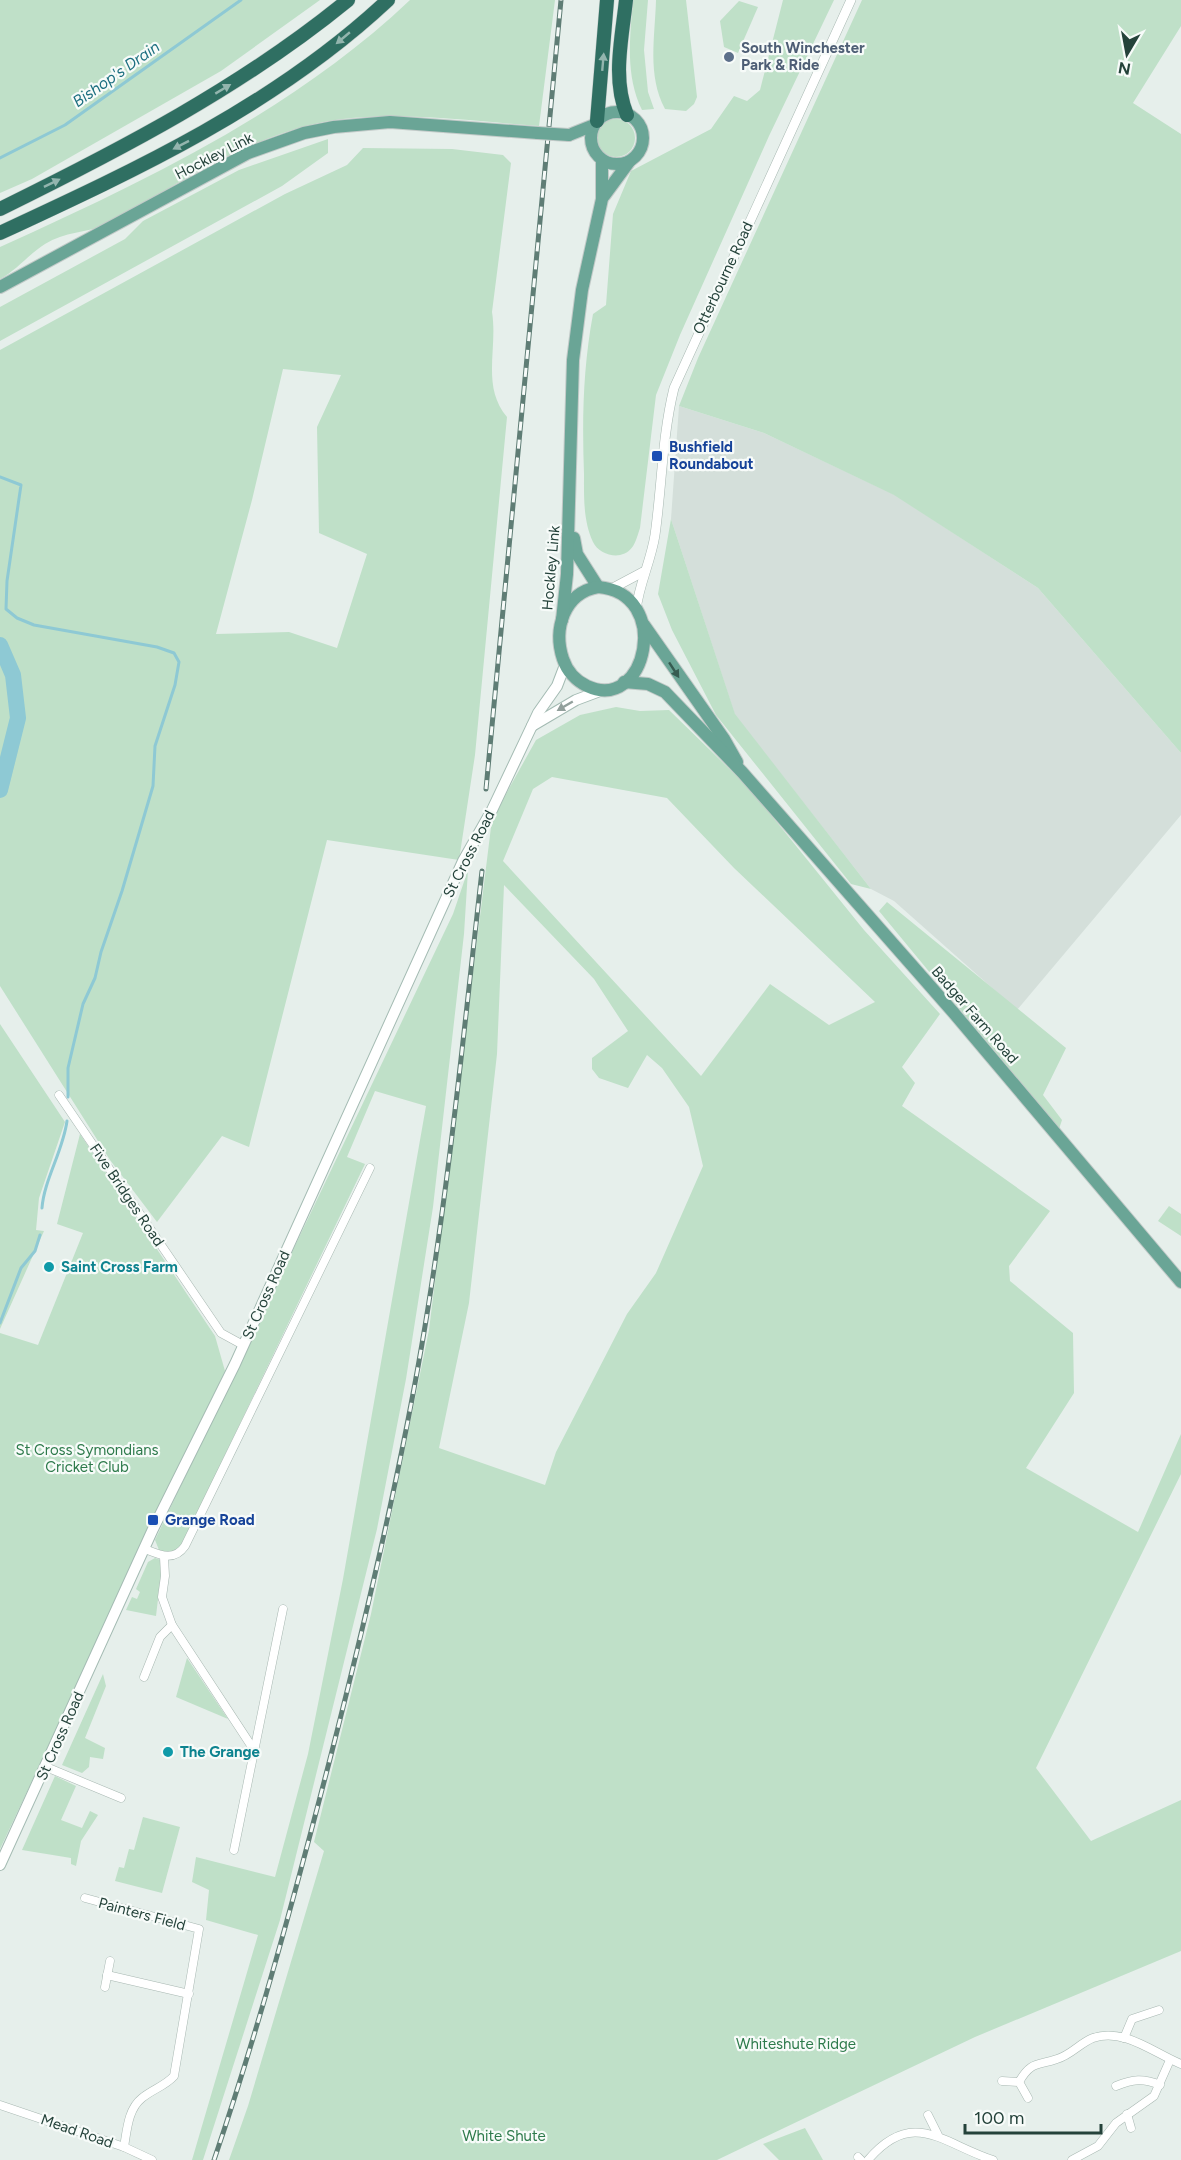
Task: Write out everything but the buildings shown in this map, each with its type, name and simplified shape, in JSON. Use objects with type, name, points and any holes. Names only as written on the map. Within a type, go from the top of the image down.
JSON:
[{"type":"highway","points":[[0,209],[111,153],[218,92],[275,56],[348,0]]},
{"type":"highway","points":[[0,233],[110,181],[209,130],[266,95],[325,53],[388,0]]},
{"type":"highway","points":[[596,123],[607,0]]},
{"type":"highway","points":[[626,0],[619,69],[620,90],[627,115]]},
{"type":"main road","points":[[615,112],[627,115],[638,123],[642,134],[639,152],[630,161],[616,165],[602,160],[592,147],[591,132],[596,123],[615,112]]},
{"type":"main road","name":"Hockley Link","points":[[0,287],[248,153],[304,133],[334,127],[390,122],[569,135],[592,147]]},
{"type":"main road","name":"Hockley Link","points":[[569,135],[596,123]]},
{"type":"main road","name":"Hockley Link","points":[[562,620],[570,519],[573,360],[582,290],[602,199],[602,160]]},
{"type":"main road","name":"Hockley Link","points":[[602,199],[630,161]]},
{"type":"main road","name":"Hockley Link","points":[[570,519],[577,554],[598,587]]},
{"type":"main road","points":[[532,726],[576,700],[624,682],[634,675],[643,658],[645,643],[639,616],[629,600],[611,589],[598,587],[576,595],[570,601],[562,620],[560,649],[565,665],[582,683],[600,690]]},
{"type":"main road","name":"Badger Farm Road","points":[[639,616],[724,739],[742,772]]},
{"type":"main road","name":"St Cross Road","points":[[0,1865],[145,1549],[243,1345],[463,861],[532,726],[558,686],[565,665]]},
{"type":"main road","name":"Badger Farm Road","points":[[624,682],[648,684],[665,692],[742,772],[953,1012],[1181,1282]]},
{"type":"street","name":"Otterbourne Road","points":[[639,616],[644,570],[655,533],[664,428],[674,388],[851,0]]},
{"type":"street","points":[[611,589],[629,582],[644,570]]},
{"type":"street","name":"Five Bridges Road","points":[[59,1095],[221,1333],[243,1345]]},
{"type":"street","points":[[145,1549],[164,1557],[180,1554],[185,1546],[370,1168]]},
{"type":"street","points":[[164,1557],[165,1576],[162,1597],[164,1608],[172,1625],[254,1750]]},
{"type":"street","points":[[234,1850],[283,1609]]},
{"type":"street","points":[[144,1677],[160,1637],[172,1625]]},
{"type":"street","points":[[46,1767],[121,1798]]},
{"type":"street","name":"Painters Field","points":[[85,1898],[199,1929],[189,1994]]},
{"type":"street","points":[[105,1987],[110,1961]]},
{"type":"street","points":[[107,1975],[189,1994],[174,2076],[166,2085],[141,2098],[130,2114],[124,2147]]},
{"type":"street","points":[[1124,2038],[1132,2019],[1159,2010]]},
{"type":"street","points":[[1019,2082],[1027,2068],[1072,2053],[1094,2038],[1108,2035],[1124,2038],[1181,2064]]},
{"type":"street","points":[[1072,2160],[1091,2156],[1127,2114],[1145,2105],[1160,2085],[1170,2060]]},
{"type":"street","points":[[1116,2086],[1139,2079],[1160,2085]]},
{"type":"street","points":[[1002,2081],[1019,2082]]},
{"type":"street","points":[[1019,2082],[1028,2098]]},
{"type":"street","name":"Mead Road","points":[[0,2105],[124,2147],[152,2160]]},
{"type":"street","points":[[1127,2114],[1131,2128]]},
{"type":"street","points":[[928,2115],[938,2135]]},
{"type":"street","points":[[868,2160],[882,2145],[906,2133],[922,2131],[938,2135],[987,2159]]},
{"type":"shaded area","points":[[679,406],[764,433],[895,495],[1038,588],[1181,753],[1181,815],[1017,1010],[894,901],[871,889],[735,715],[671,519]]},
{"type":"green space","points":[[0,0],[320,0],[221,71],[32,179],[0,193]]},
{"type":"green space","points":[[410,0],[555,0],[539,126],[431,117],[388,116],[331,121],[297,129],[231,154],[168,188],[108,225],[52,240],[0,279],[0,247],[163,169],[267,110],[365,40]]},
{"type":"green space","points":[[633,0],[648,0],[644,50],[648,92],[654,109],[642,110],[633,83],[630,56]]},
{"type":"green space","points":[[656,0],[686,0],[697,97],[694,104],[686,111],[665,109],[659,96],[653,56]]},
{"type":"green space","points":[[783,0],[834,0],[769,136],[680,335],[656,395],[640,528],[636,541],[625,553],[608,554],[595,545],[586,517],[583,413],[587,354],[593,314],[606,305],[613,214],[631,171],[711,129],[734,96],[747,101],[760,90]]},
{"type":"green space","points":[[862,0],[1181,0],[1181,26],[1133,103],[1181,134],[1181,753],[1038,588],[894,495],[764,433],[679,406],[698,358]]},
{"type":"green space","points":[[739,1],[758,7],[738,53],[724,47],[720,21]]},
{"type":"green space","points":[[616,119],[629,125],[635,138],[629,151],[616,157],[603,151],[597,138],[603,125]]},
{"type":"green space","points":[[328,139],[328,153],[282,186],[0,341],[0,307],[125,239],[143,221],[239,170]]},
{"type":"green space","points":[[363,148],[452,149],[503,155],[511,163],[492,312],[492,380],[499,405],[507,417],[475,755],[459,860],[327,840],[249,1147],[222,1136],[157,1222],[110,1160],[0,986],[0,350],[285,194],[347,165]],"holes":[[[283,369],[341,375],[317,427],[319,533],[367,554],[337,648],[289,632],[216,634],[252,500]]]},
{"type":"green space","points":[[671,519],[735,714],[871,889],[851,884],[716,715],[672,630],[658,594]]},
{"type":"green space","points":[[616,707],[640,711],[669,710],[750,789],[864,930],[940,1014],[902,1067],[915,1083],[902,1106],[1050,1211],[1009,1266],[1010,1281],[1073,1333],[1074,1393],[1026,1468],[1138,1532],[1181,1434],[1181,1474],[1036,1768],[1091,1841],[1181,1800],[1181,1951],[975,2037],[717,2160],[229,2160],[248,2106],[324,1851],[314,1842],[371,1614],[429,1330],[492,819],[536,740],[580,715]],"holes":[[[552,777],[667,798],[734,868],[875,1002],[829,1025],[770,984],[701,1076],[503,861],[533,789]],[[504,885],[594,979],[628,1031],[592,1058],[592,1069],[599,1078],[628,1088],[647,1055],[662,1068],[689,1107],[703,1166],[656,1273],[627,1314],[556,1452],[545,1485],[439,1448],[469,1303],[497,1054]]]},
{"type":"green space","points":[[468,870],[464,934],[433,1207],[406,1379],[377,1529],[280,1920],[203,2160],[192,2160],[258,1935],[206,1920],[209,1890],[192,1882],[196,1857],[275,1877],[308,1754],[343,1579],[426,1106],[375,1091],[347,1157],[365,1164],[183,1542],[176,1551],[165,1553],[159,1550],[155,1540],[453,914]]},
{"type":"green space","points":[[887,902],[1066,1048],[1043,1095],[1062,1120],[1059,1129],[879,911]]},
{"type":"green space","points":[[0,1024],[65,1122],[39,1198],[36,1230],[44,1231],[0,1329]]},
{"type":"green space","name":"St Cross Symondians Cricket Club","points":[[80,1134],[215,1336],[225,1371],[0,1849],[0,1333],[38,1345],[83,1233],[57,1224]]},
{"type":"green space","points":[[1169,1206],[1181,1214],[1181,1236],[1158,1221]]},
{"type":"green space","points":[[155,1558],[161,1560],[162,1565],[156,1616],[126,1610],[132,1597],[137,1599],[140,1592],[136,1589],[148,1562]]},
{"type":"green space","points":[[187,1658],[228,1719],[176,1697]]},
{"type":"green space","points":[[103,1674],[106,1686],[85,1738],[105,1748],[103,1759],[90,1757],[89,1767],[82,1773],[62,1765]]},
{"type":"green space","points":[[55,1776],[76,1786],[61,1820],[82,1828],[90,1811],[98,1815],[81,1841],[76,1866],[71,1864],[71,1858],[22,1850]]},
{"type":"green space","points":[[143,1817],[180,1827],[162,1893],[115,1881],[119,1867],[124,1868],[129,1849],[134,1850]]},
{"type":"green space","points":[[805,2128],[823,2160],[779,2160],[763,2144]]},
{"type":"waterway","name":"Bishop's Drain","points":[[0,158],[65,125],[241,0]]},
{"type":"waterway","points":[[0,477],[21,485],[7,581],[6,609],[17,618],[34,625],[157,647],[174,653],[179,662],[175,685],[155,746],[153,786],[95,978],[83,1004],[68,1068],[68,1097]]},
{"type":"waterway","points":[[0,645],[13,675],[18,718],[0,790]]},
{"type":"waterway","points":[[42,1208],[43,1197],[62,1143],[67,1121]]},
{"type":"waterway","points":[[0,1323],[21,1268],[35,1251],[40,1235]]},
{"type":"railway","points":[[486,789],[561,0]]},
{"type":"railway","points":[[214,2160],[290,1910],[343,1708],[392,1501],[432,1285],[482,871]]},
{"type":"place","name":"South Winchester Park & Ride","points":[[729,57]]},
{"type":"place","name":"Bushfield Roundabout","points":[[657,456]]},
{"type":"place","name":"Saint Cross Farm","points":[[49,1267]]},
{"type":"place","name":"Grange Road","points":[[153,1520]]},
{"type":"place","name":"The Grange","points":[[168,1752]]},
{"type":"park label","name":"Whiteshute Ridge","points":[[796,2044]]},
{"type":"park label","name":"White Shute","points":[[504,2136]]}]
